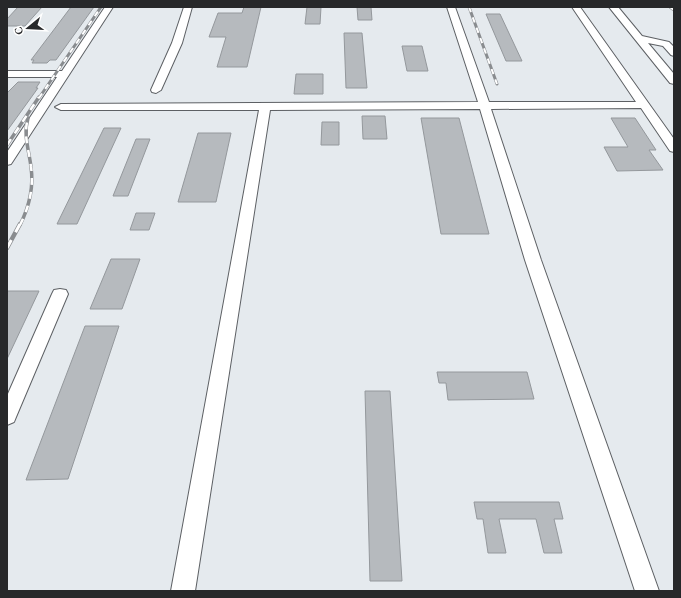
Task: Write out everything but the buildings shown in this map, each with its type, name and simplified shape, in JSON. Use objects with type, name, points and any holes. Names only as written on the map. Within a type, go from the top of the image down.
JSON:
[{"type":"street","points":[[7,161],[108,7]]},
{"type":"street","points":[[156,90],[177,43],[188,7]]},
{"type":"street","points":[[451,7],[485,106],[533,260],[647,591]]},
{"type":"street","points":[[576,7],[674,148]]},
{"type":"street","points":[[613,7],[674,81]]},
{"type":"street","points":[[639,38],[670,43],[674,53]]},
{"type":"street","points":[[662,67],[674,65]]},
{"type":"street","points":[[7,74],[64,74]]},
{"type":"street","points":[[61,107],[644,105]]},
{"type":"street","points":[[183,591],[264,107]]},
{"type":"street","points":[[7,417],[60,294]]},
{"type":"railway","points":[[39,98],[101,7]]},
{"type":"railway","points":[[469,7],[497,84]]},
{"type":"railway","points":[[670,7],[674,10]]},
{"type":"railway","points":[[7,145],[39,97]]},
{"type":"railway","points":[[20,225],[28,204],[32,182],[26,136],[28,118]]},
{"type":"railway","points":[[7,248],[20,224]]}]
